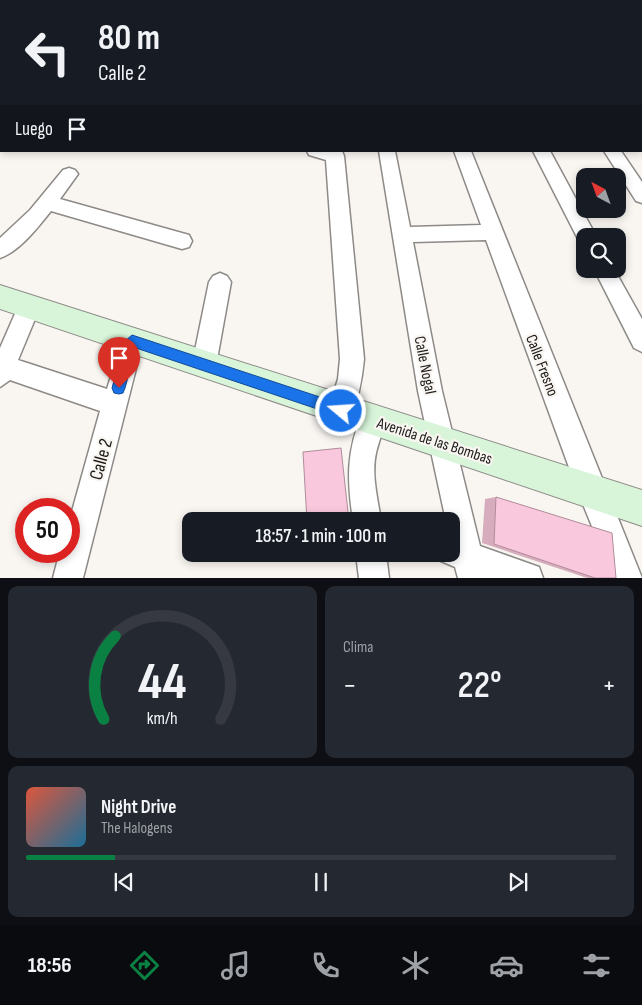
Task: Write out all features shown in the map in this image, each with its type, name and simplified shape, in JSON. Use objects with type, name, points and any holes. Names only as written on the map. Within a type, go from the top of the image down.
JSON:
[{"type":"main road","name":"Avenida de las Bombas","points":[[0,297],[341,411],[443,442],[642,508]]},
{"type":"street","name":"Calle Nogal","points":[[387,152],[430,391],[443,442],[464,562]]},
{"type":"street","name":"Calle Fresno","points":[[462,152],[592,492],[628,578]]},
{"type":"street","points":[[542,152],[582,228]]},
{"type":"street","points":[[613,152],[642,196]]},
{"type":"street","points":[[328,153],[352,359],[350,379],[341,411]]},
{"type":"street","points":[[0,250],[19,235],[49,203],[69,174]]},
{"type":"street","points":[[49,203],[182,241]]},
{"type":"street","points":[[402,235],[492,232]]},
{"type":"street","points":[[609,278],[642,341]]},
{"type":"street","points":[[204,365],[220,282]]},
{"type":"street","points":[[30,307],[2,371],[115,404]]},
{"type":"street","name":"Calle 2","points":[[68,578],[132,341]]},
{"type":"street","points":[[366,512],[361,472],[362,456],[372,420]]},
{"type":"street","points":[[372,562],[374,578]]},
{"type":"street","points":[[464,562],[528,578]]},
{"type":"building","points":[[341,448],[348,512],[306,512],[303,452]]},
{"type":"building","points":[[496,497],[612,533],[616,578],[595,578],[494,544]]},
{"type":"route","points":[[119,388],[132,341],[341,411]]}]
